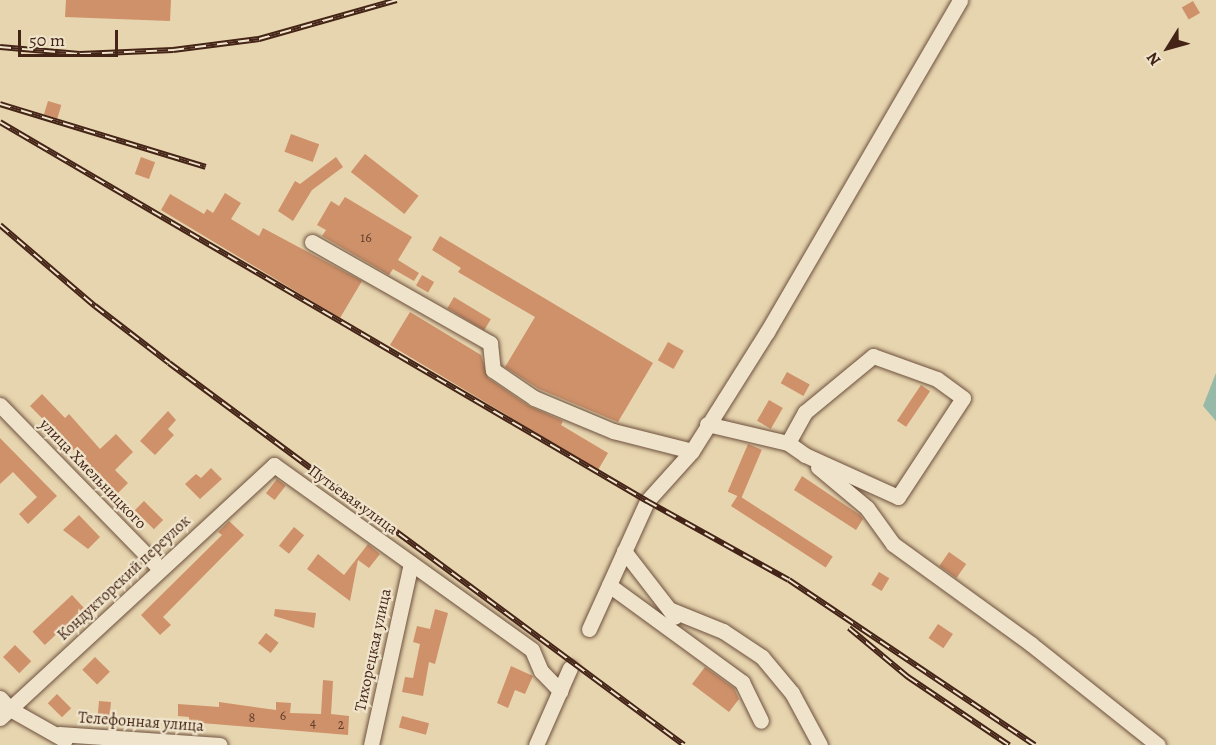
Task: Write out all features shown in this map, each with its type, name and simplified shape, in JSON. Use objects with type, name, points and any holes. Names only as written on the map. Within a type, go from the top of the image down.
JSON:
[{"type":"street","points":[[589,629],[647,501],[692,451],[766,332],[960,0]]},
{"type":"street","points":[[312,242],[490,343],[494,370],[534,398],[613,431],[692,451]]},
{"type":"street","points":[[788,443],[805,412],[873,356],[936,379],[963,398],[898,498],[804,455]]},
{"type":"street","name":"улица Хмельницкого","points":[[0,405],[159,568]]},
{"type":"street","points":[[707,424],[788,443],[867,508],[893,544],[1031,644],[1158,745]]},
{"type":"street","name":"Кондукторский переулок","points":[[3,708],[274,465]]},
{"type":"street","name":"Путьевая улица","points":[[274,465],[532,650],[541,671],[560,691]]},
{"type":"street","points":[[624,551],[671,610],[690,642]]},
{"type":"street","name":"Тихорецкая улица","points":[[370,745],[411,563]]},
{"type":"street","points":[[609,585],[742,682],[761,721]]},
{"type":"street","points":[[671,610],[723,631],[762,657],[792,693],[820,745]]},
{"type":"street","points":[[536,745],[570,668]]},
{"type":"street","points":[[3,708],[64,740]]},
{"type":"street","name":"Телефонная улица","points":[[64,740],[220,745]]},
{"type":"shaded area","points":[[1216,373],[1216,421],[1203,406]]},
{"type":"building","points":[[66,0],[171,0],[170,21],[65,17]]},
{"type":"building","points":[[1193,1],[1200,13],[1189,20],[1182,8]]},
{"type":"building","points":[[48,101],[61,105],[57,118],[44,114]]},
{"type":"building","points":[[291,134],[319,144],[313,162],[285,152]]},
{"type":"building","points":[[365,154],[419,196],[404,214],[351,172]]},
{"type":"building","points":[[141,157],[155,162],[149,179],[135,174]]},
{"type":"building","points":[[336,157],[343,167],[312,190],[293,221],[278,211],[295,181],[300,184]]},
{"type":"building","points":[[225,193],[241,203],[231,219],[259,236],[263,228],[362,281],[340,318],[161,210],[170,194],[204,214],[207,209],[213,213]]},
{"type":"building","points":[[345,197],[412,237],[398,260],[419,273],[414,281],[393,269],[389,275],[322,236],[326,230],[317,225],[331,201],[339,206]]},
{"type":"building","points":[[440,236],[653,363],[618,422],[539,389],[505,367],[535,317],[458,272],[461,268],[432,250]]},
{"type":"building","points":[[422,275],[434,282],[428,292],[416,285]]},
{"type":"building","points":[[454,297],[491,319],[484,330],[447,308]]},
{"type":"building","points":[[410,312],[481,355],[488,378],[529,406],[563,421],[561,425],[608,453],[598,470],[390,345]]},
{"type":"building","points":[[668,342],[684,351],[674,369],[658,360]]},
{"type":"building","points":[[787,372],[810,385],[803,396],[781,383]]},
{"type":"building","points":[[921,385],[930,391],[906,427],[897,421]]},
{"type":"building","points":[[42,394],[65,418],[69,414],[100,449],[116,434],[133,452],[115,470],[128,483],[117,494],[30,406]]},
{"type":"building","points":[[769,400],[783,408],[771,429],[757,421]]},
{"type":"building","points":[[168,411],[176,420],[168,429],[174,435],[155,455],[140,441]]},
{"type":"building","points":[[0,438],[57,496],[28,524],[19,514],[37,497],[13,472],[0,484]]},
{"type":"building","points":[[748,444],[762,450],[741,498],[728,492]]},
{"type":"building","points":[[211,468],[222,479],[200,499],[185,484],[196,474],[201,478]]},
{"type":"building","points":[[802,476],[860,515],[863,519],[856,530],[794,490]]},
{"type":"building","points":[[277,479],[286,486],[275,500],[266,493]]},
{"type":"building","points":[[738,495],[833,557],[826,567],[731,506]]},
{"type":"building","points":[[144,501],[163,520],[154,529],[135,510]]},
{"type":"building","points":[[79,515],[100,537],[88,549],[63,530]]},
{"type":"building","points":[[229,521],[244,535],[163,617],[171,625],[160,635],[141,615],[222,535],[218,532]]},
{"type":"building","points":[[294,527],[304,535],[289,554],[279,546]]},
{"type":"building","points":[[368,544],[380,554],[369,568],[358,560],[350,601],[307,569],[318,554],[344,575]]},
{"type":"building","points":[[949,552],[966,564],[956,578],[939,566]]},
{"type":"building","points":[[879,572],[889,578],[882,591],[871,585]]},
{"type":"building","points":[[72,595],[84,608],[45,645],[33,632]]},
{"type":"building","points":[[275,609],[316,613],[314,628],[274,616]]},
{"type":"building","points":[[435,609],[448,613],[435,664],[429,662],[423,696],[402,692],[405,677],[413,678],[420,644],[413,642],[417,626],[430,629]]},
{"type":"building","points":[[938,624],[953,634],[943,648],[928,638]]},
{"type":"building","points":[[266,633],[279,643],[271,653],[258,643]]},
{"type":"building","points":[[15,645],[31,661],[19,673],[3,657]]},
{"type":"building","points":[[95,657],[110,672],[97,685],[82,670]]},
{"type":"building","points":[[511,666],[533,676],[525,694],[515,690],[508,708],[497,703]]},
{"type":"building","points":[[705,667],[734,688],[739,699],[729,712],[692,684]]},
{"type":"building","points":[[323,680],[333,681],[331,714],[349,716],[348,735],[189,722],[189,717],[178,716],[178,704],[219,707],[219,702],[276,710],[276,702],[291,703],[290,713],[321,714]]},
{"type":"building","points":[[57,694],[71,708],[62,717],[48,703]]},
{"type":"building","points":[[99,701],[111,702],[109,719],[98,718]]},
{"type":"building","points":[[402,716],[429,723],[426,735],[399,728]]},
{"type":"railway","points":[[0,47],[80,54],[173,50],[259,39],[397,0]]},
{"type":"railway","points":[[0,104],[206,167]]},
{"type":"railway","points":[[0,122],[647,501],[789,580],[1035,745]]},
{"type":"railway","points":[[0,225],[95,306],[169,363],[684,745]]},
{"type":"railway","points":[[849,628],[908,677],[1009,745]]}]
